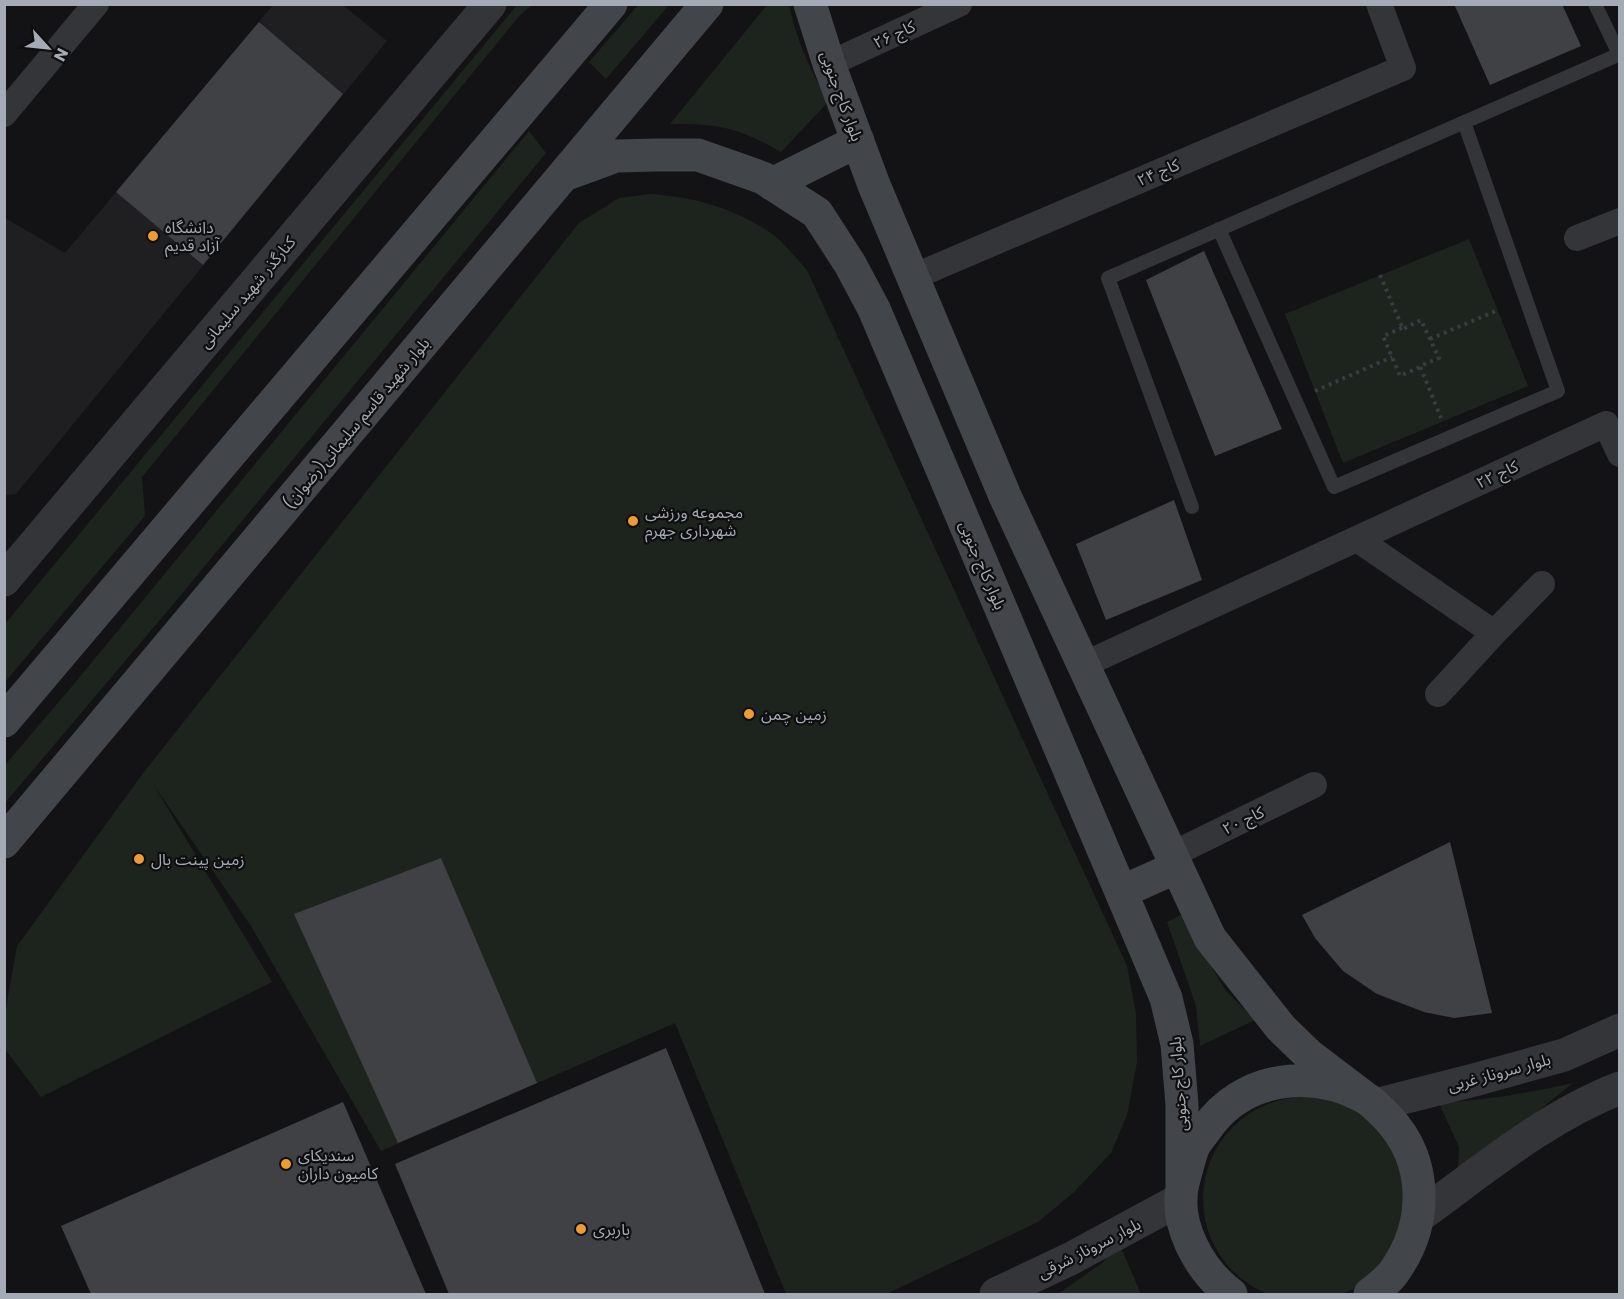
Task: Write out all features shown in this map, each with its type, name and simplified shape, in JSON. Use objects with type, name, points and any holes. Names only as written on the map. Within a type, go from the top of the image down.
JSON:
[{"type":"main road","points":[[4,721],[611,4]]},
{"type":"main road","name":"بلوار شهید قاسم سلیمانی(رضوان)","points":[[4,842],[707,4]]},
{"type":"main road","name":"بلوار کاج جنوبی","points":[[810,4],[829,64],[858,141],[1005,496],[1210,938],[1281,1028],[1310,1056],[1369,1101],[1396,1127],[1412,1155],[1419,1186],[1416,1227],[1405,1294]]},
{"type":"main road","points":[[772,184],[858,141]]},
{"type":"main road","name":"بلوار کاج جنوبی","points":[[564,176],[616,156],[698,155],[763,178],[818,213],[850,264],[874,309],[1166,998],[1177,1044],[1182,1105],[1182,1193],[1185,1230],[1197,1259],[1216,1283],[1231,1294]]},
{"type":"main road","points":[[1121,892],[1174,861]]},
{"type":"main road","points":[[1182,1193],[1193,1148],[1216,1114],[1249,1091],[1287,1080],[1326,1082],[1369,1101]]},
{"type":"main road","points":[[1370,1294],[1395,1270],[1416,1227]]},
{"type":"street","points":[[4,114],[96,4]]},
{"type":"street","name":"کنارگذر شهید سلیمانی","points":[[4,580],[490,4]]},
{"type":"street","name":"کاج ۲۶","points":[[829,64],[958,4]]},
{"type":"street","name":"کاج ۲۴","points":[[913,277],[1403,68],[1379,4]]},
{"type":"street","points":[[1577,238],[1620,221]]},
{"type":"street","name":"کاج ۲۲","points":[[1083,665],[1606,424],[1620,454]]},
{"type":"street","points":[[1357,539],[1494,633]]},
{"type":"street","points":[[1438,694],[1542,584]]},
{"type":"street","name":"کاج ۲۰","points":[[1174,861],[1314,785]]},
{"type":"street","points":[[1416,1227],[1532,1133],[1596,1098],[1617,1094],[1599,1072],[1607,1036]]},
{"type":"street","name":"بلوار سروناز غربی","points":[[1369,1101],[1474,1080],[1553,1058],[1607,1036]]},
{"type":"street","name":"بلوار سروناز شرقی","points":[[996,1294],[1070,1259],[1182,1193]]},
{"type":"lane","points":[[1192,507],[1108,278],[1619,54],[1595,4]]},
{"type":"lane","points":[[1219,229],[1334,487],[1558,391],[1464,122]]},
{"type":"path","points":[[1380,275],[1402,328]]},
{"type":"path","points":[[1430,339],[1498,310]]},
{"type":"path","points":[[1421,320],[1439,358],[1400,376],[1383,336],[1402,328],[1421,320]]},
{"type":"path","points":[[1315,391],[1392,357]]},
{"type":"path","points":[[1421,366],[1442,422]]},
{"type":"shaded area","points":[[639,4],[669,5],[606,79],[589,62]]},
{"type":"shaded area","name":"دانشگاه آزاد قدیم","points":[[273,5],[343,5],[387,41],[16,494],[5,495],[5,218],[65,253]]},
{"type":"shaded area","points":[[517,5],[532,5],[520,15],[142,477],[145,516],[5,682],[5,624]]},
{"type":"shaded area","points":[[767,5],[789,5],[805,55],[828,102],[781,152],[740,132],[716,126],[670,124]]},
{"type":"shaded area","points":[[529,131],[546,153],[175,602],[5,803],[5,765]]},
{"type":"shaded area","name":"مجموعه ورزشی شهرداری جهرم","points":[[650,194],[696,201],[740,216],[773,235],[807,270],[1127,966],[1136,1013],[1137,1062],[1127,1115],[1111,1153],[1074,1192],[1038,1222],[886,1294],[786,1294],[675,1023],[381,1151],[251,926],[153,784],[272,982],[41,1097],[5,1049],[5,1013],[17,946],[144,772],[579,223],[619,198]]},
{"type":"shaded area","points":[[1469,239],[1528,386],[1343,463],[1285,314]]},
{"type":"shaded area","points":[[1181,915],[1226,991],[1255,1020],[1200,1046],[1196,1006],[1167,922]]},
{"type":"shaded area","points":[[1573,1083],[1458,1172],[1459,1147],[1439,1103],[1507,1096]]},
{"type":"shaded area","points":[[1305,1097],[1325,1099],[1344,1105],[1377,1127],[1399,1160],[1405,1179],[1407,1199],[1405,1219],[1399,1238],[1377,1271],[1344,1293],[1325,1299],[1305,1301],[1285,1299],[1266,1293],[1233,1271],[1211,1238],[1205,1219],[1203,1199],[1205,1179],[1211,1160],[1233,1127],[1266,1105],[1285,1099]]},
{"type":"shaded area","points":[[1120,1245],[1141,1294],[1058,1294],[1102,1263]]},
{"type":"building","points":[[1454,4],[1562,4],[1581,46],[1490,85]]},
{"type":"building","points":[[259,22],[343,94],[203,265],[116,192]]},
{"type":"building","points":[[1204,251],[1282,429],[1215,456],[1146,280]]},
{"type":"building","points":[[1174,500],[1202,580],[1106,620],[1076,544]]},
{"type":"building","points":[[1450,842],[1492,1013],[1454,1018],[1424,1012],[1377,994],[1343,971],[1315,938],[1302,915]]},
{"type":"building","points":[[441,858],[537,1083],[398,1143],[294,914]]},
{"type":"building","name":"باربری","points":[[666,1048],[765,1294],[449,1294],[395,1164]]},
{"type":"building","name":"سندیکای کامیون داران","points":[[343,1102],[426,1294],[91,1294],[61,1226]]},
{"type":"place","name":"دانشگاه آزاد قدیم","points":[[153,236]]},
{"type":"place","name":"مجموعه ورزشی شهرداری جهرم","points":[[633,521]]},
{"type":"place","name":"زمین چمن","points":[[749,714]]},
{"type":"place","name":"زمین پینت بال","points":[[139,859]]},
{"type":"place","name":"سندیکای کامیون داران","points":[[286,1164]]},
{"type":"place","name":"باربری","points":[[581,1229]]}]
